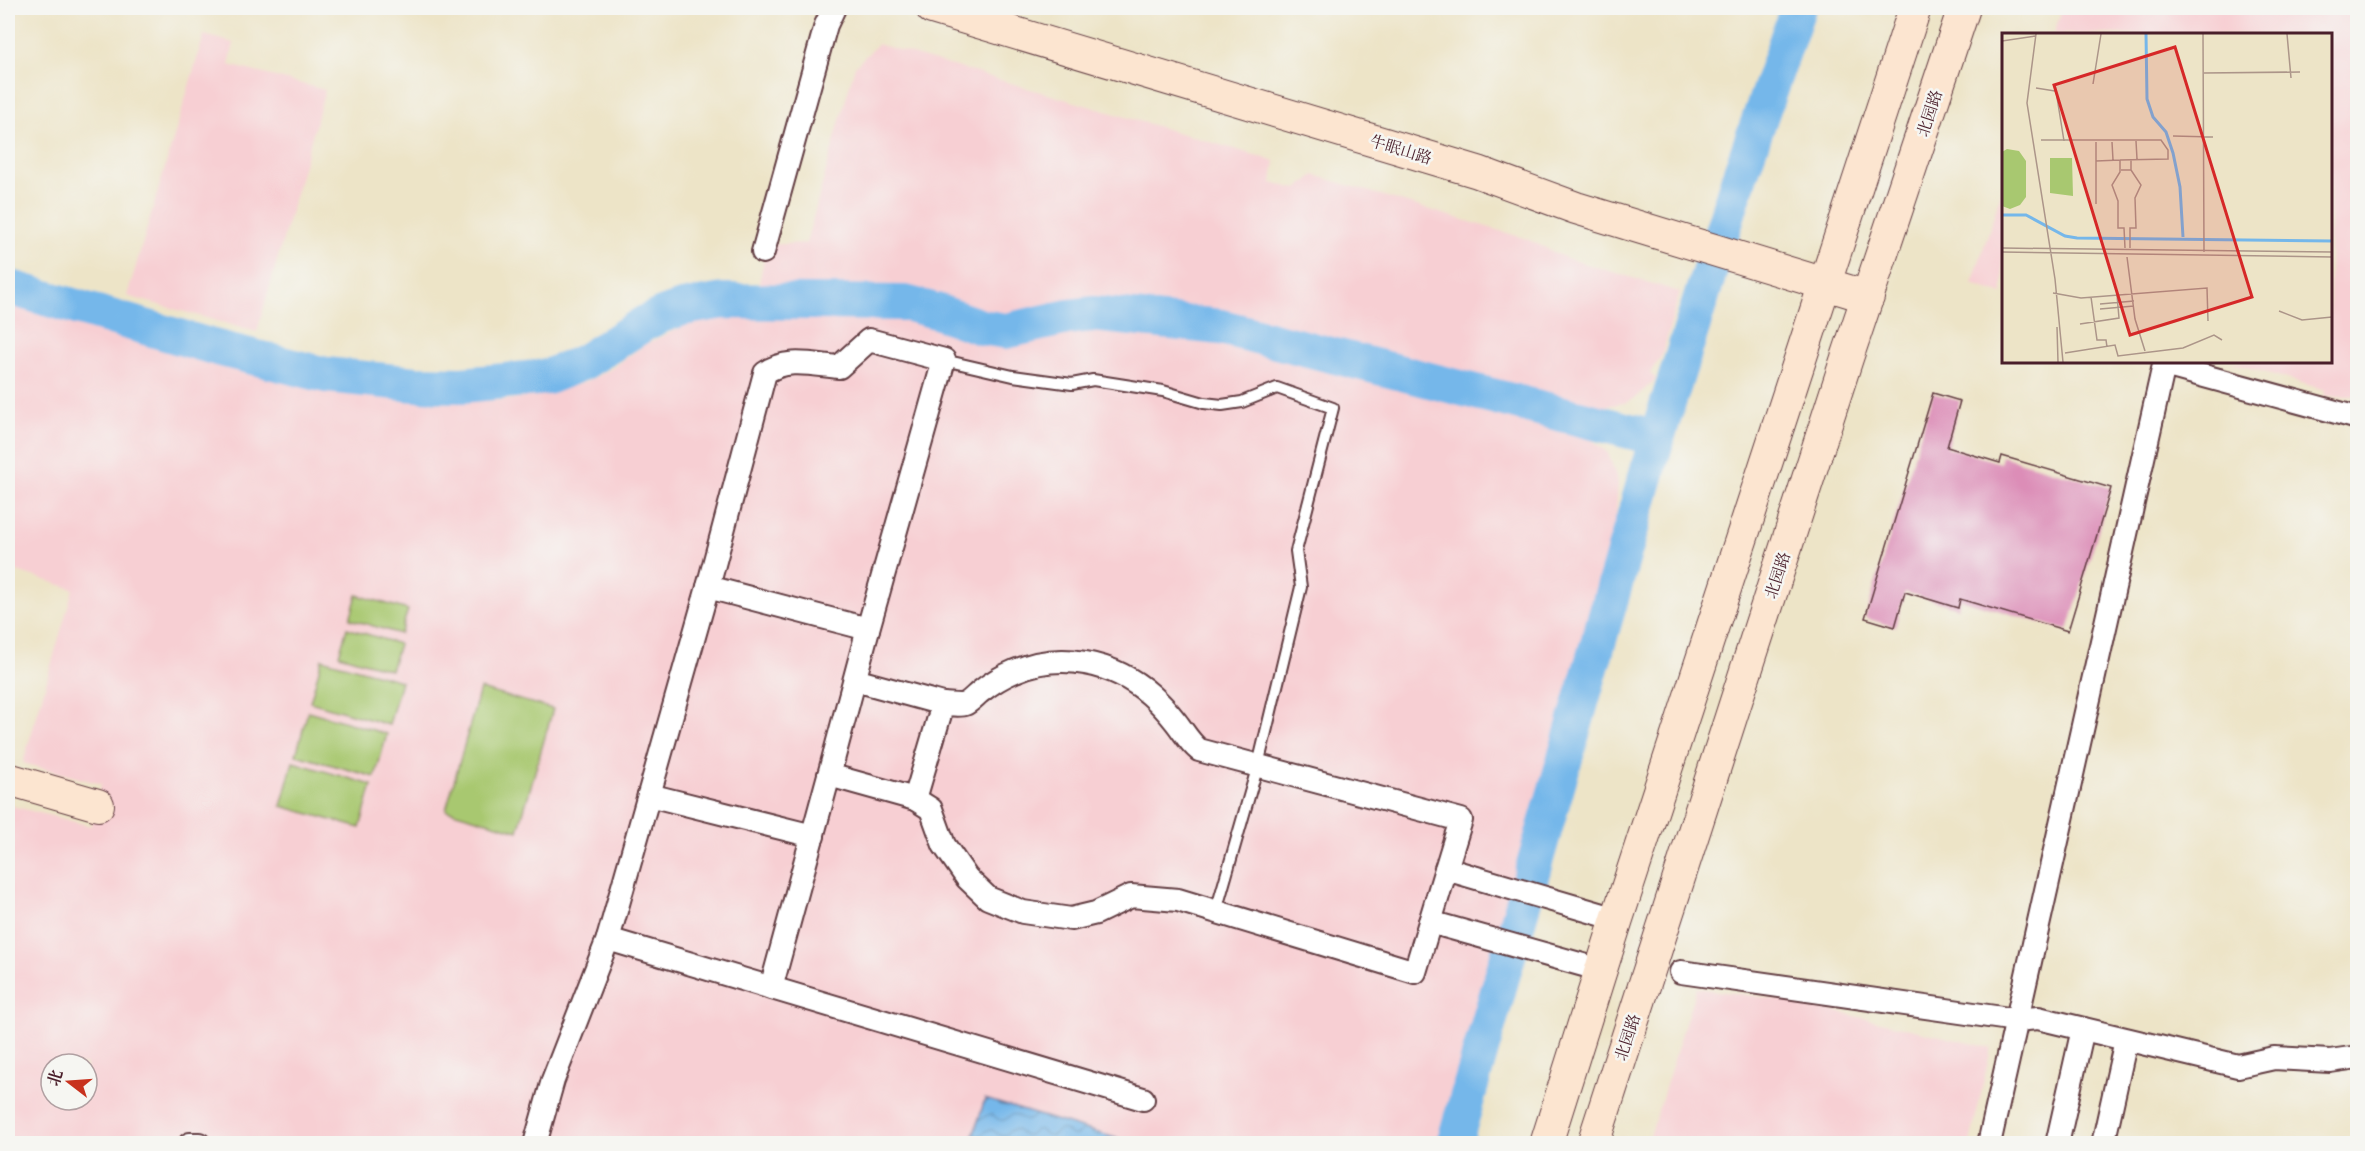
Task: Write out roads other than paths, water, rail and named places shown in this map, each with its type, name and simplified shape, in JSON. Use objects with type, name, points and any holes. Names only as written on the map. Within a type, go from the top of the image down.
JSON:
[{"type":"main road","name":"牛眠山路","points":[[932,8],[1478,172],[1576,208],[1868,297]]},
{"type":"main road","points":[[1546,1143],[1587,966],[1617,919],[1915,8]]},
{"type":"main road","name":"北园路","points":[[1593,1143],[1835,394],[1964,8]]},
{"type":"main road","points":[[1860,177],[1903,192]]},
{"type":"main road","points":[[1793,381],[1835,394]]},
{"type":"main road","points":[[8,779],[98,805]]},
{"type":"street","points":[[763,252],[826,25],[834,8]]},
{"type":"street","points":[[536,1143],[553,1080],[608,939],[708,587],[765,373],[785,363],[839,367],[869,340],[944,360],[868,628],[771,987]]},
{"type":"street","points":[[1989,1143],[2164,365],[2358,418]]},
{"type":"street","points":[[708,587],[868,628]]},
{"type":"street","points":[[829,775],[915,799],[931,809],[945,845],[955,862],[978,889],[988,898],[1023,912],[1071,919],[1096,912],[1131,896],[1178,900],[1415,972],[1461,820],[1199,750],[1189,742],[1177,723],[1150,695],[1112,672],[1081,661],[1029,665],[1012,672],[982,690],[965,704],[943,704],[855,680]]},
{"type":"street","points":[[915,799],[943,704]]},
{"type":"street","points":[[649,795],[813,836]]},
{"type":"street","points":[[1446,869],[1617,919]]},
{"type":"street","points":[[1430,922],[1587,966]]},
{"type":"street","points":[[608,939],[1143,1099]]},
{"type":"street","points":[[1681,972],[2016,1020],[2038,1018],[2238,1066],[2274,1058],[2330,1061],[2358,1057]]},
{"type":"street","points":[[2057,1143],[2083,1029]]},
{"type":"street","points":[[2103,1143],[2126,1040]]},
{"type":"street","points":[[190,1143],[199,1143]]},
{"type":"lane","points":[[944,360],[1013,376],[1072,384],[1094,380],[1162,391],[1213,404],[1242,402],[1277,388],[1333,408],[1296,551],[1301,587],[1258,765],[1216,911]]},
{"type":"water","points":[[985,1099],[1132,1143],[971,1143]]},
{"type":"waterway","points":[[1454,1144],[1657,438],[1738,181],[1798,8]]},
{"type":"waterway","points":[[8,287],[217,348],[326,375],[416,384],[462,385],[547,377],[584,362],[645,323],[662,315],[682,308],[723,301],[905,303],[981,327],[1006,331],[1068,317],[1093,314],[1221,327],[1657,438]]}]
